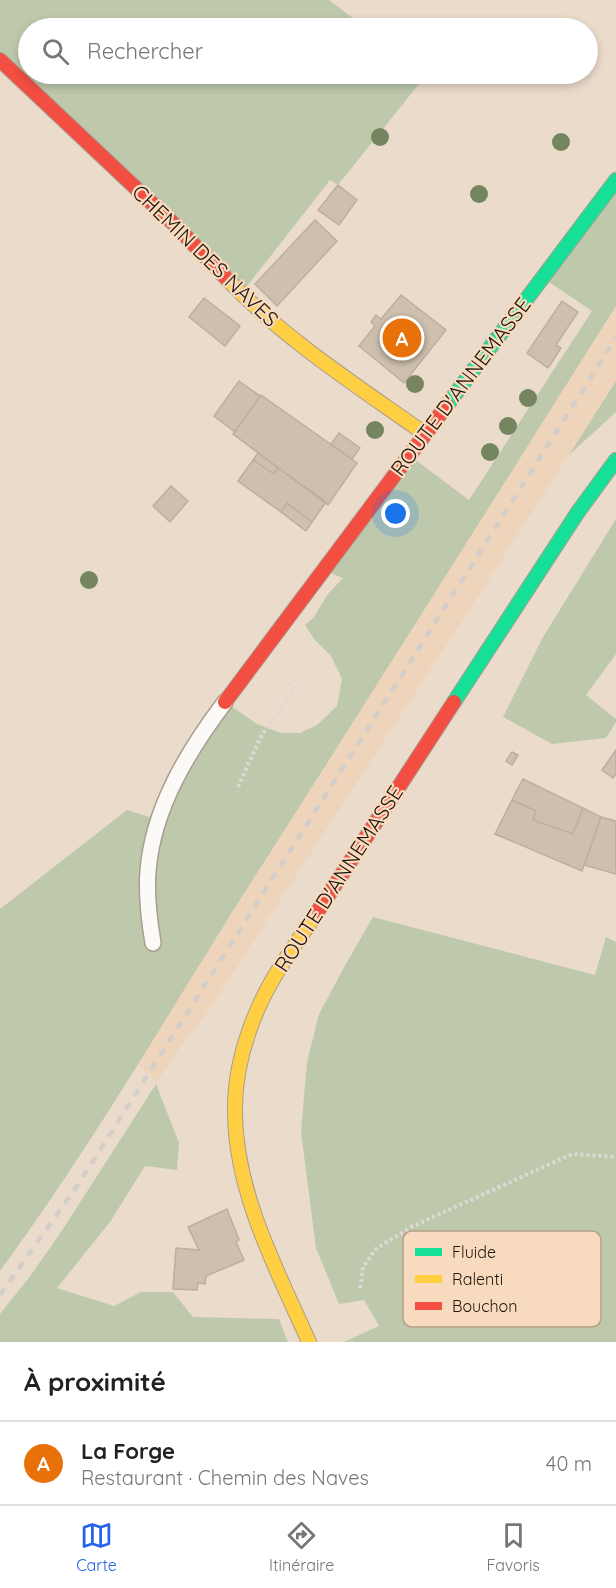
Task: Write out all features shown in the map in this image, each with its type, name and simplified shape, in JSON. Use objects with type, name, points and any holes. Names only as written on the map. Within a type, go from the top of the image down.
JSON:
[{"type":"street","name":"CHEMIN DES NAVES","points":[[0,60],[18,77]]},
{"type":"street","name":"CHEMIN DES NAVES","points":[[25,84],[175,225],[247,300],[272,322],[425,434]]},
{"type":"street","name":"ROUTE D'ANNEMASSE","points":[[225,702],[616,180]]},
{"type":"street","name":"ROUTE D'ANNEMASSE","points":[[309,1342],[249,1197],[238,1154],[235,1123],[236,1091],[247,1038],[258,1006],[572,522],[616,460]]},
{"type":"lane","name":"ROUTE D'ANNEMASSE","points":[[153,943],[147,888],[150,850],[154,834],[171,787],[225,702]]},
{"type":"path","points":[[238,787],[262,734],[295,688],[257,658]]},
{"type":"path","points":[[405,1231],[572,1154],[616,1157]]},
{"type":"path","points":[[360,1288],[363,1267],[376,1249],[403,1232]]},
{"type":"shaded area","points":[[616,306],[616,381],[206,1014],[184,1041],[156,1084],[138,1064]]},
{"type":"green space","points":[[0,0],[329,0],[353,18],[18,18],[18,77],[0,60]]},
{"type":"green space","points":[[25,84],[419,84],[338,185],[330,180],[241,294]]},
{"type":"green space","points":[[616,180],[616,306],[119,1095],[61,1184],[0,1271],[0,909],[127,810],[159,820],[225,702],[257,724],[281,733],[300,733],[317,725],[337,706],[342,679],[331,656],[315,640],[305,625],[314,617],[327,595],[343,578],[323,570],[409,455],[469,500],[592,311],[543,278]]},
{"type":"green space","points":[[616,381],[616,412],[569,455]]},
{"type":"green space","points":[[616,519],[616,654],[586,695],[616,719],[616,722],[606,738],[552,744],[503,717],[543,637]]},
{"type":"green space","points":[[373,917],[595,975],[606,937],[616,942],[616,1342],[344,1342],[379,1326],[364,1300],[339,1304],[316,1248],[301,1132],[307,1062],[319,1014]]},
{"type":"green space","points":[[156,1084],[179,1143],[177,1170],[145,1166],[110,1222],[57,1288],[114,1306],[141,1292],[173,1292],[193,1317],[279,1319],[288,1342],[0,1342],[0,1314],[63,1229]]},
{"type":"building","points":[[338,185],[357,200],[339,225],[318,210]]},
{"type":"building","points":[[315,220],[337,241],[277,306],[255,284]]},
{"type":"building","points":[[401,295],[446,330],[404,383],[359,346],[375,326],[371,322],[376,315],[381,319]]},
{"type":"building","points":[[204,298],[240,326],[225,346],[189,317]]},
{"type":"building","points":[[562,301],[578,312],[556,345],[561,348],[548,368],[527,353]]},
{"type":"building","points":[[239,381],[260,396],[235,432],[214,416]]},
{"type":"building","points":[[261,395],[357,463],[328,505],[233,434]]},
{"type":"building","points":[[339,433],[360,448],[352,459],[331,444]]},
{"type":"building","points":[[258,453],[278,468],[274,474],[253,460]]},
{"type":"building","points":[[253,460],[274,474],[278,468],[326,502],[312,522],[287,503],[281,512],[238,481]]},
{"type":"building","points":[[171,486],[188,501],[170,522],[153,506]]},
{"type":"building","points":[[287,503],[312,522],[306,531],[281,512]]},
{"type":"building","points":[[616,750],[616,774],[613,778],[602,770]]},
{"type":"building","points":[[512,752],[518,755],[512,765],[506,761]]},
{"type":"building","points":[[523,779],[583,808],[573,834],[533,820],[536,811],[512,800]]},
{"type":"building","points":[[512,800],[536,811],[533,820],[573,834],[583,808],[601,817],[582,871],[495,834]]},
{"type":"building","points":[[601,817],[616,821],[616,874],[584,865]]},
{"type":"building","points":[[227,1209],[239,1240],[236,1242],[244,1260],[206,1276],[205,1284],[198,1283],[197,1290],[173,1289],[176,1248],[199,1250],[188,1227]]},
{"type":"railway","points":[[0,1295],[79,1183],[616,338]]},
{"type":"traffic: fast","points":[[447,405],[616,180]]},
{"type":"traffic: fast","points":[[454,702],[578,512],[616,460]]},
{"type":"traffic: slow","points":[[226,278],[296,341],[425,434]]},
{"type":"traffic: slow","points":[[309,1342],[260,1231],[250,1202],[237,1144],[235,1100],[241,1057],[260,1004],[280,968],[318,911]]},
{"type":"traffic: jam","points":[[0,60],[18,77]]},
{"type":"traffic: jam","points":[[25,84],[175,225],[226,278]]},
{"type":"traffic: jam","points":[[225,702],[447,405]]},
{"type":"traffic: jam","points":[[318,911],[454,702]]},
{"type":"place","name":"La Forge","points":[[402,338]]}]
